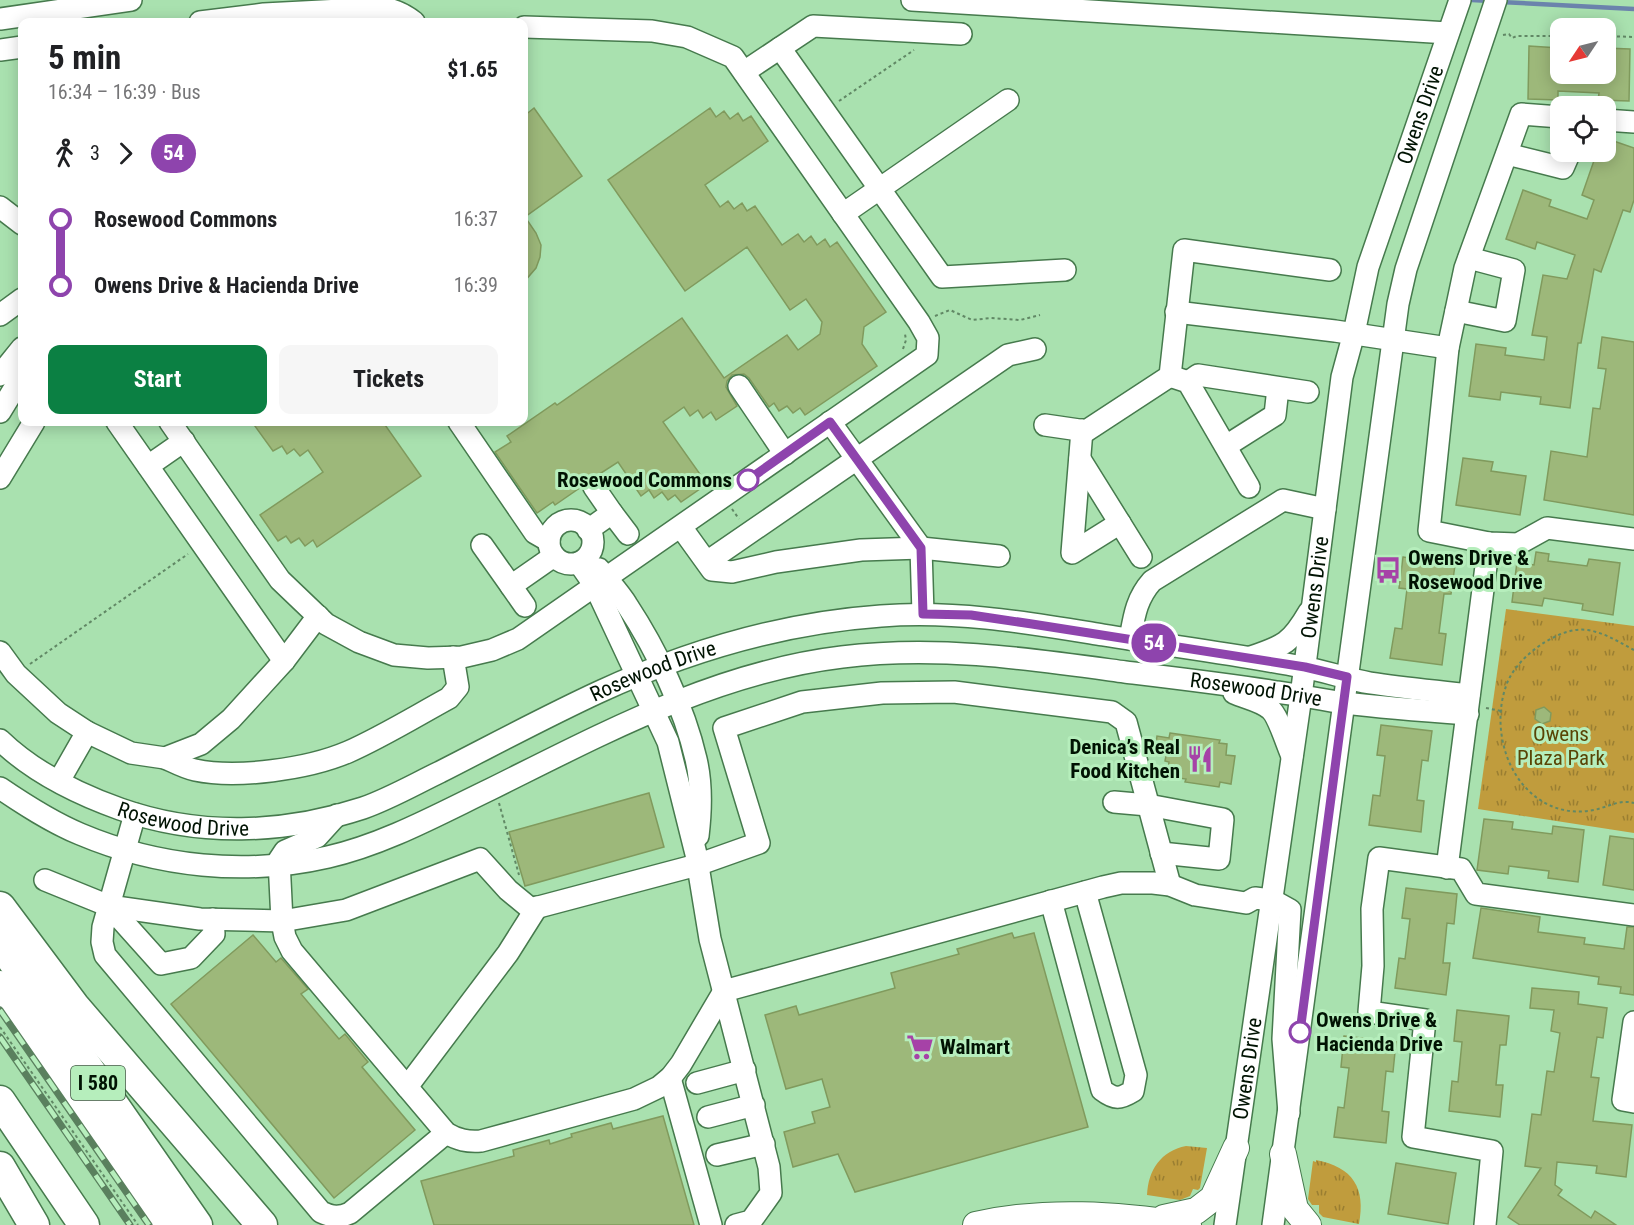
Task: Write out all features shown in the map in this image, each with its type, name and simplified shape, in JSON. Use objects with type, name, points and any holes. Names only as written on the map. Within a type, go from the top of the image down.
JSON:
[{"type":"highway","points":[[0,907],[74,1006],[262,1225]]},
{"type":"highway","name":"I 580","points":[[0,942],[197,1225]]},
{"type":"highway","name":"I 580","points":[[0,986],[167,1225]]},
{"type":"highway","points":[[0,1101],[84,1225]]},
{"type":"highway","points":[[0,1167],[34,1225]]},
{"type":"main road","points":[[1152,1220],[1196,1211],[1204,1206],[1213,1198],[1236,1148]]},
{"type":"main road","points":[[1283,1154],[1295,1209],[1308,1225]]},
{"type":"main road","points":[[976,1225],[1038,1216],[1086,1215],[1188,1225]]},
{"type":"street","points":[[0,19],[131,0]]},
{"type":"street","points":[[912,0],[1454,17]]},
{"type":"street","name":"Owens Drive","points":[[1274,1225],[1398,304],[1406,269],[1496,0]]},
{"type":"street","points":[[232,18],[375,6],[395,10],[407,18]]},
{"type":"street","name":"Owens Drive","points":[[1225,1225],[1236,1148],[1263,899],[1292,757],[1342,377],[1368,267],[1454,17]]},
{"type":"street","points":[[744,72],[813,26],[961,34]]},
{"type":"street","points":[[173,426],[280,580],[326,624],[359,642],[394,655],[462,657],[492,650],[518,639],[927,355],[928,338],[919,322],[733,57],[687,37],[652,31],[528,27]]},
{"type":"street","points":[[0,50],[18,48]]},
{"type":"street","points":[[780,48],[942,277],[1065,270]]},
{"type":"street","points":[[843,214],[1008,100]]},
{"type":"street","points":[[1550,116],[1521,114],[1469,258],[1448,348],[1429,531],[1489,543],[1518,544],[1547,528],[1634,539]]},
{"type":"street","points":[[1616,121],[1634,122]]},
{"type":"street","points":[[1507,154],[1563,168],[1566,162]]},
{"type":"street","points":[[0,207],[18,221]]},
{"type":"street","points":[[1249,487],[1226,446],[1179,379],[1176,312],[1184,250],[1330,270]]},
{"type":"street","points":[[1456,311],[1506,321],[1514,270],[1469,258]]},
{"type":"street","points":[[0,315],[18,302]]},
{"type":"street","points":[[1176,312],[1354,333],[1448,348]]},
{"type":"street","points":[[707,562],[1008,355],[1035,349]]},
{"type":"street","points":[[0,375],[18,353]]},
{"type":"street","points":[[1045,425],[1086,431],[1179,379],[1198,375],[1308,392]]},
{"type":"street","points":[[0,412],[18,383]]},
{"type":"street","points":[[739,386],[785,454]]},
{"type":"street","points":[[1226,446],[1275,415],[1278,388]]},
{"type":"street","points":[[830,422],[921,548],[923,614]]},
{"type":"street","points":[[0,478],[32,426]]},
{"type":"street","points":[[120,426],[284,661]]},
{"type":"street","points":[[462,426],[535,533],[551,548],[561,562],[570,564],[584,559],[593,542],[588,530],[579,522],[571,520],[563,522],[556,526],[551,548],[511,586]]},
{"type":"street","points":[[1082,430],[1072,553],[1120,523]]},
{"type":"street","points":[[148,466],[184,441]]},
{"type":"street","points":[[1080,459],[1141,557]]},
{"type":"street","points":[[594,487],[627,534]]},
{"type":"street","points":[[1130,639],[1141,593],[1152,581],[1283,500],[1325,509]]},
{"type":"street","points":[[588,530],[612,513]]},
{"type":"street","points":[[681,527],[712,570],[732,572],[776,562],[861,550],[921,548],[999,556]]},
{"type":"street","points":[[1447,868],[1489,543]]},
{"type":"street","points":[[482,545],[525,606]]},
{"type":"street","points":[[584,559],[601,583],[637,675],[668,742],[696,860],[705,919],[764,1144],[771,1193],[751,1221],[736,1225]]},
{"type":"street","points":[[601,583],[616,589],[629,608],[661,666],[686,723],[697,760],[700,789],[696,860]]},
{"type":"street","points":[[1248,658],[1276,649],[1285,643],[1295,635],[1313,607]]},
{"type":"street","name":"Rosewood Drive","points":[[0,740],[9,749],[59,781],[93,799],[135,814],[180,824],[228,830],[276,829],[366,807],[598,692],[686,656],[776,630],[831,620],[907,614],[971,615],[1305,667],[1468,705]]},
{"type":"street","points":[[165,758],[201,744],[231,719],[284,661],[318,616]]},
{"type":"street","points":[[0,652],[16,674],[58,713],[87,732],[131,753],[165,758],[194,770],[236,773],[272,771],[315,762],[347,752],[449,698],[458,687],[453,657]]},
{"type":"street","name":"Rosewood Drive","points":[[0,788],[33,810],[78,834],[126,850],[174,861],[226,867],[279,866],[331,856],[377,841],[434,817],[630,721],[727,683],[840,657],[910,652],[967,652],[1215,683],[1345,703],[1468,705]]},
{"type":"street","points":[[1215,683],[1270,709],[1278,720],[1292,757]]},
{"type":"street","points":[[45,880],[110,906],[213,919],[282,921],[346,910],[480,859],[508,890],[531,909],[759,843],[724,729],[802,702],[882,693],[954,692],[1112,712],[1126,722],[1170,885]]},
{"type":"street","points":[[59,781],[87,732]]},
{"type":"street","points":[[1114,802],[1148,805],[1223,819],[1219,859],[1161,853]]},
{"type":"street","points":[[135,814],[104,927],[102,942],[105,955],[327,1218],[341,1217],[350,1213],[446,1133]]},
{"type":"street","points":[[337,815],[317,837],[285,851],[279,860],[285,937],[292,951],[407,1087],[446,1133],[457,1140],[481,1141],[634,1099],[659,1087],[681,1064],[724,991],[1121,883],[1170,885],[1195,895],[1245,903],[1263,899],[1290,910],[1283,1039],[1289,1113]]},
{"type":"street","points":[[1485,1225],[1492,1151],[1413,1137],[1425,1020],[1369,1012],[1373,966],[1372,909],[1379,858],[1461,869],[1476,894],[1634,915]]},
{"type":"street","points":[[1051,901],[1102,1090],[1113,1098],[1121,1099],[1133,1091],[1136,1075],[1085,892]]},
{"type":"street","points":[[110,906],[161,964],[191,958],[214,934],[213,919]]},
{"type":"street","points":[[407,1087],[508,953],[537,907]]},
{"type":"street","points":[[1634,1022],[1623,1100],[1634,1102]]},
{"type":"street","points":[[697,1083],[745,1070]]},
{"type":"street","points":[[670,1077],[711,1225]]},
{"type":"street","points":[[708,1117],[754,1105]]},
{"type":"street","points":[[717,1155],[764,1144]]},
{"type":"path","points":[[1487,28],[1509,34],[1512,39],[1517,36],[1550,36]]},
{"type":"path","points":[[1616,36],[1634,37]]},
{"type":"path","points":[[825,111],[921,45]]},
{"type":"path","points":[[902,354],[906,340],[904,332],[919,322],[950,310],[972,320],[1020,320],[1040,315]]},
{"type":"path","points":[[16,674],[203,544]]},
{"type":"path","points":[[1634,650],[1608,635],[1587,630],[1568,631],[1551,639],[1526,657],[1511,676],[1504,692],[1501,724],[1504,750],[1514,771],[1530,791],[1546,804],[1577,812],[1625,801],[1634,803]]},
{"type":"path","points":[[494,787],[519,876]]},
{"type":"path","points":[[0,1027],[138,1225]]},
{"type":"green space","name":"Owens Plaza Park","points":[[1506,609],[1634,626],[1634,833],[1478,809]]},
{"type":"green space","points":[[1186,1146],[1207,1148],[1200,1188],[1193,1189],[1190,1196],[1180,1200],[1147,1195],[1150,1178],[1158,1163],[1170,1152]]},
{"type":"green space","points":[[1316,1160],[1339,1168],[1354,1181],[1360,1200],[1359,1224],[1323,1217],[1319,1213],[1319,1205],[1312,1205],[1308,1199],[1313,1161],[1316,1162]]},
{"type":"building","points":[[1529,46],[1550,47],[1550,84],[1616,84],[1616,48],[1630,49],[1629,101],[1616,101],[1616,96],[1599,96],[1599,93],[1558,91],[1558,96],[1550,96],[1550,100],[1528,99]]},
{"type":"building","points":[[534,108],[582,176],[528,215],[528,113]]},
{"type":"building","points":[[710,108],[716,117],[724,111],[730,119],[738,113],[743,121],[751,116],[768,141],[705,185],[720,207],[728,201],[734,209],[742,203],[747,211],[755,206],[782,245],[798,234],[804,242],[811,236],[817,245],[825,239],[830,247],[837,242],[886,312],[864,327],[862,344],[877,366],[805,415],[800,408],[793,413],[787,406],[779,411],[774,403],[769,407],[749,378],[744,374],[732,375],[726,387],[737,406],[716,420],[711,412],[703,418],[698,410],[690,416],[684,407],[663,422],[707,484],[681,502],[675,495],[668,500],[662,492],[654,498],[649,490],[641,496],[618,462],[598,475],[587,476],[581,487],[555,505],[553,502],[537,513],[495,452],[511,442],[507,436],[522,426],[528,426],[528,422],[555,403],[557,405],[682,318],[724,378],[787,335],[798,350],[820,334],[822,322],[806,299],[790,310],[747,247],[685,291],[608,180]]},
{"type":"building","points":[[1616,142],[1634,148],[1634,200],[1630,212],[1623,210],[1601,272],[1594,269],[1581,343],[1578,343],[1570,408],[1540,404],[1541,397],[1501,392],[1500,400],[1469,396],[1476,344],[1506,348],[1505,355],[1544,360],[1547,337],[1532,335],[1543,275],[1567,279],[1575,255],[1537,242],[1535,249],[1506,239],[1523,190],[1551,200],[1549,206],[1587,219],[1594,200],[1582,195],[1594,162],[1616,162]]},
{"type":"building","points":[[528,221],[541,245],[536,268],[528,277]]},
{"type":"building","points":[[1602,337],[1634,342],[1634,515],[1544,500],[1551,451],[1587,457],[1593,408],[1600,409],[1606,369],[1598,368]]},
{"type":"building","points":[[255,426],[386,426],[421,476],[317,547],[313,540],[305,546],[299,538],[291,543],[286,536],[278,541],[260,515],[323,472],[308,450],[300,456],[294,449],[287,454],[282,446],[273,451]]},
{"type":"building","points":[[1463,458],[1493,462],[1491,471],[1526,476],[1520,515],[1456,505]]},
{"type":"building","points":[[1536,552],[1549,554],[1548,561],[1587,566],[1589,559],[1620,563],[1613,615],[1582,610],[1583,604],[1544,598],[1542,606],[1512,602],[1517,562],[1534,565]]},
{"type":"building","points":[[1403,557],[1455,565],[1451,594],[1444,594],[1439,633],[1446,634],[1442,665],[1390,658],[1395,628],[1402,629],[1407,589],[1399,588]]},
{"type":"building","points":[[1544,707],[1551,713],[1550,721],[1542,724],[1535,719],[1536,710]]},
{"type":"building","points":[[1381,725],[1432,731],[1428,761],[1422,760],[1417,800],[1424,801],[1421,832],[1369,825],[1373,795],[1380,796],[1385,756],[1377,755]]},
{"type":"building","name":"Denica’s Real Food Kitchen","points":[[1170,733],[1220,740],[1219,743],[1227,744],[1226,755],[1235,756],[1231,784],[1220,782],[1219,787],[1185,782],[1186,779],[1167,776],[1169,762],[1165,761],[1167,751],[1155,750],[1157,736],[1169,738]]},
{"type":"building","points":[[649,793],[664,847],[525,886],[509,832]]},
{"type":"building","points":[[1484,819],[1513,822],[1512,829],[1552,834],[1553,826],[1584,830],[1578,882],[1548,878],[1549,871],[1509,866],[1508,874],[1477,870]]},
{"type":"building","points":[[1610,836],[1634,839],[1634,890],[1603,885]]},
{"type":"building","points":[[1406,888],[1457,894],[1454,924],[1447,923],[1443,963],[1450,963],[1446,995],[1395,988],[1399,958],[1405,959],[1410,919],[1402,918]]},
{"type":"building","points":[[1481,908],[1540,917],[1538,932],[1585,938],[1584,944],[1624,949],[1627,927],[1634,927],[1634,995],[1620,993],[1621,987],[1598,984],[1599,977],[1473,958]]},
{"type":"building","name":"Walmart","points":[[1012,933],[1014,938],[1034,933],[1088,1127],[855,1192],[838,1154],[793,1167],[784,1132],[815,1123],[812,1112],[830,1107],[822,1079],[786,1089],[765,1015],[796,1006],[799,1015],[895,988],[891,973],[959,954],[957,949]]},
{"type":"building","points":[[253,935],[276,962],[281,958],[308,989],[301,994],[339,1039],[345,1034],[368,1062],[362,1067],[415,1130],[334,1198],[171,1004]]},
{"type":"building","points":[[1532,988],[1579,992],[1578,1004],[1607,1008],[1603,1038],[1597,1037],[1591,1077],[1599,1078],[1593,1121],[1632,1125],[1626,1177],[1596,1173],[1597,1166],[1557,1162],[1555,1185],[1562,1190],[1558,1195],[1591,1218],[1595,1211],[1616,1225],[1520,1225],[1508,1217],[1541,1168],[1525,1166],[1532,1114],[1541,1115],[1547,1071],[1554,1072],[1560,1033],[1551,1031],[1554,1010],[1530,1008]]},
{"type":"building","points":[[1457,1010],[1509,1016],[1506,1045],[1500,1045],[1496,1085],[1503,1085],[1500,1117],[1449,1111],[1452,1081],[1458,1082],[1462,1042],[1454,1041]]},
{"type":"building","points":[[1344,1036],[1396,1042],[1393,1072],[1386,1071],[1382,1111],[1389,1112],[1386,1143],[1334,1137],[1338,1107],[1344,1108],[1349,1068],[1341,1067]]},
{"type":"building","points":[[663,1116],[694,1225],[434,1225],[421,1181],[514,1156],[513,1150],[549,1140],[550,1144],[572,1137],[571,1134],[611,1123],[613,1129]]},
{"type":"building","points":[[1396,1163],[1456,1173],[1448,1224],[1388,1214]]},
{"type":"waterway","points":[[1472,0],[1490,1]]},
{"type":"waterway","points":[[1501,2],[1634,9]]},
{"type":"railway","points":[[0,1010],[149,1225]]},
{"type":"railway","points":[[0,1037],[130,1225]]},
{"type":"bus line","name":"54","points":[[748,480],[830,422],[921,548],[923,614],[971,615],[1032,624],[1305,667],[1347,677],[1300,1032]]},
{"type":"place","name":"Rosewood Commons","points":[[748,480]]},
{"type":"place","name":"Owens Drive & Rosewood Drive","points":[[1388,570]]},
{"type":"place","name":"Denica’s Real Food Kitchen","points":[[1200,759]]},
{"type":"place","name":"Owens Drive & Hacienda Drive","points":[[1300,1032]]},
{"type":"place","name":"Walmart","points":[[920,1047]]}]
